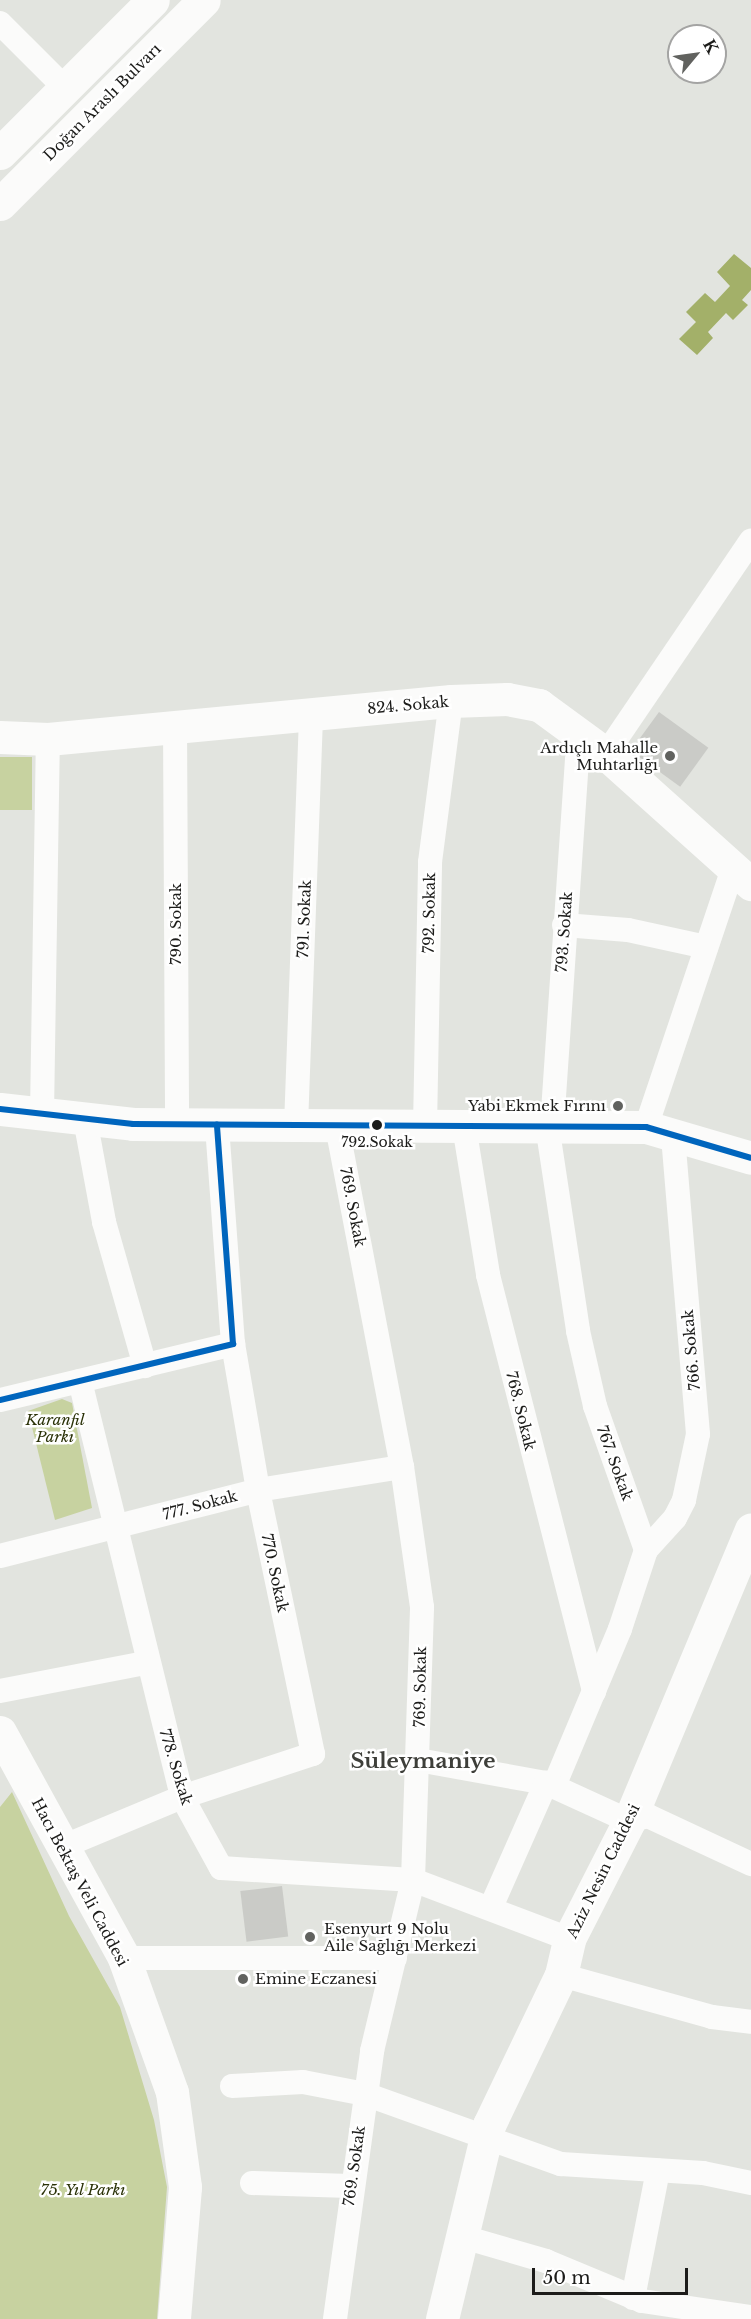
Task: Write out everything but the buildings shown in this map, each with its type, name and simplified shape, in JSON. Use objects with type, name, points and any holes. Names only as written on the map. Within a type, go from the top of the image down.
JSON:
[{"type":"street","points":[[0,153],[153,0]]},
{"type":"street","name":"Doğan Araslı Bulvarı","points":[[0,204],[204,0]]},
{"type":"street","points":[[0,23],[64,88]]},
{"type":"street","name":"793. Sokak","points":[[549,1126],[577,760],[596,747],[751,541]]},
{"type":"street","name":"824. Sokak","points":[[0,737],[48,739],[175,724],[452,701],[507,699],[539,705],[596,747],[742,876]]},
{"type":"street","name":"792. Sokak","points":[[425,1127],[429,862],[452,701]]},
{"type":"street","name":"791. Sokak","points":[[296,1126],[311,713]]},
{"type":"street","name":"790. Sokak","points":[[175,724],[177,1125]]},
{"type":"street","points":[[42,1114],[48,739]]},
{"type":"street","points":[[659,1131],[706,947],[742,876]]},
{"type":"street","points":[[564,926],[628,930],[706,947]]},
{"type":"street","points":[[0,1109],[85,1119],[177,1125],[549,1126],[659,1131],[751,1158]]},
{"type":"street","points":[[85,1119],[104,1222],[145,1366]]},
{"type":"street","name":"770. Sokak","points":[[62,1847],[182,1797],[313,1754],[258,1490],[233,1344],[217,1125]]},
{"type":"street","name":"769. Sokak","points":[[335,2319],[350,2186],[365,2094],[413,1880],[422,1607],[402,1467],[337,1126]]},
{"type":"street","name":"768. Sokak","points":[[464,1126],[488,1275],[594,1692]]},
{"type":"street","name":"767. Sokak","points":[[549,1126],[578,1331],[595,1406],[646,1550]]},
{"type":"street","name":"766. Sokak","points":[[646,1550],[675,1518],[684,1500],[698,1434],[659,1131]]},
{"type":"street","points":[[0,1400],[233,1344]]},
{"type":"street","name":"778. Sokak","points":[[80,1381],[119,1526],[146,1663],[182,1797],[221,1868],[413,1880],[491,1907],[569,1939]]},
{"type":"street","name":"777. Sokak","points":[[0,1556],[258,1490],[402,1467]]},
{"type":"street","name":"Aziz Nesin Caddesi","points":[[442,2319],[460,2236],[487,2134],[561,1975],[569,1939],[629,1821],[751,1530]]},
{"type":"street","points":[[491,1907],[594,1692],[646,1550]]},
{"type":"street","points":[[0,1691],[146,1663]]},
{"type":"street","name":"Hacı Bektaş Veli Caddesi","points":[[0,1732],[124,1958],[179,2121],[185,2187],[174,2319]]},
{"type":"street","points":[[418,1760],[550,1785],[629,1821],[648,1816],[751,1864]]},
{"type":"street","points":[[124,1958],[395,1958]]},
{"type":"street","points":[[561,1975],[712,2018],[751,2022]]},
{"type":"street","points":[[232,2086],[303,2082],[365,2094],[487,2134],[561,2164],[658,2170],[751,2183]]},
{"type":"street","points":[[633,2298],[658,2170]]},
{"type":"street","points":[[252,2183],[350,2186]]},
{"type":"street","points":[[460,2236],[546,2261],[633,2298],[751,2318]]},
{"type":"green space","points":[[0,757],[32,757],[32,810],[0,810]]},
{"type":"green space","name":"Karanfil Parkı","points":[[62,1399],[72,1403],[92,1508],[55,1520],[28,1411]]},
{"type":"green space","name":"75. Yıl Parkı","points":[[12,1792],[69,1916],[120,2007],[154,2120],[167,2187],[157,2319],[0,2319],[0,1807]]},
{"type":"shaded area","points":[[734,254],[751,268],[751,290],[742,300],[748,305],[733,320],[726,313],[708,332],[713,338],[697,355],[679,339],[696,322],[686,312],[705,293],[715,302],[730,286],[717,272]]},
{"type":"transit line","points":[[0,1109],[133,1124],[646,1127],[751,1158]]},
{"type":"transit line","points":[[0,1400],[233,1344],[217,1125]]},
{"type":"place","name":"Ardıçlı Mahalle Muhtarlığı","points":[[670,756]]},
{"type":"place","name":"Yabi Ekmek Fırını","points":[[618,1106]]},
{"type":"place","name":"792.Sokak","points":[[377,1125]]},
{"type":"place","name":"Esenyurt 9 Nolu Aile Sağlığı Merkezi","points":[[310,1937]]},
{"type":"place","name":"Emine Eczanesi","points":[[243,1979]]},
{"type":"district","name":"Süleymaniye","points":[[423,1761]]}]
